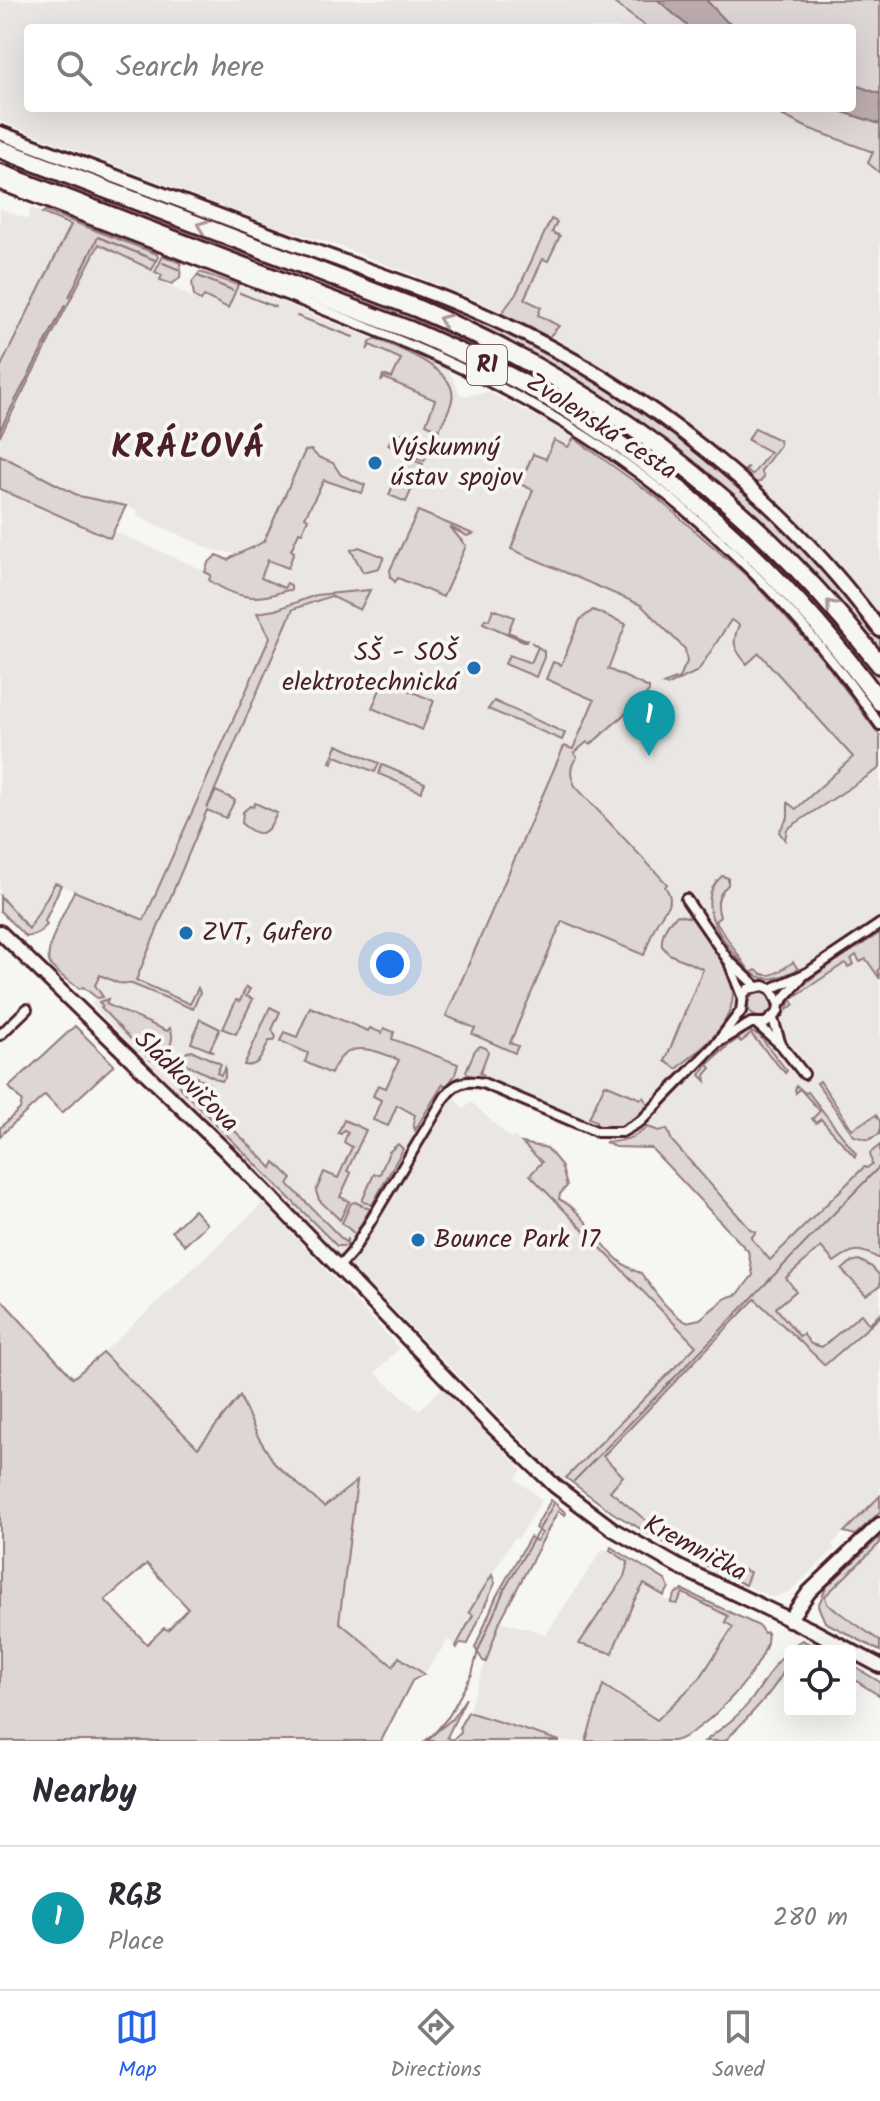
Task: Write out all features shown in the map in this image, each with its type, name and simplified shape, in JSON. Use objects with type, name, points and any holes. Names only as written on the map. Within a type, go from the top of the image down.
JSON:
[{"type":"highway","name":"R1","points":[[0,149],[416,308],[482,337],[543,369],[647,436],[728,501],[805,576],[880,665]]},
{"type":"highway","name":"R1","points":[[0,173],[412,331],[478,360],[538,392],[640,459],[729,532],[812,615],[880,702]]},
{"type":"main road","name":"Zvolenská cesta","points":[[0,133],[459,304],[551,348],[641,403],[734,476],[825,561],[880,630]]},
{"type":"main road","name":"Sládkovičova","points":[[0,932],[227,1152],[526,1460],[584,1508]]},
{"type":"main road","name":"Kremnička","points":[[584,1508],[627,1538],[681,1568],[880,1666]]},
{"type":"main road","points":[[789,1620],[809,1592],[880,1524]]},
{"type":"street","name":"Zvolenská cesta","points":[[0,185],[369,327],[547,412],[687,512],[744,564],[818,643],[880,725]]},
{"type":"street","points":[[686,899],[728,960],[756,986],[771,989],[807,973],[880,924]]},
{"type":"street","points":[[339,1267],[352,1252],[455,1085],[463,1082],[483,1083],[598,1132],[616,1134],[634,1127],[717,1043],[741,1011],[742,996],[728,960]]},
{"type":"street","points":[[781,1045],[773,1019],[779,1004],[807,973]]},
{"type":"street","points":[[742,996],[756,986]]},
{"type":"street","points":[[771,989],[779,1004]]},
{"type":"street","points":[[0,1035],[27,1009]]},
{"type":"street","points":[[741,1011],[781,1045],[804,1074]]},
{"type":"street","points":[[717,1043],[754,1024],[773,1019]]},
{"type":"shaded area","points":[[0,0],[610,0],[643,24],[24,24],[24,112],[775,112],[808,128],[874,152],[869,163],[880,173],[880,632],[754,481],[604,368],[553,337],[481,302],[412,274],[333,244],[282,229],[0,121]]},
{"type":"shaded area","points":[[610,0],[658,0],[685,24],[643,24]]},
{"type":"shaded area","points":[[658,0],[706,0],[731,24],[685,24]]},
{"type":"shaded area","points":[[706,0],[880,0],[880,94],[856,85],[856,24],[731,24]]},
{"type":"shaded area","points":[[856,85],[880,94],[880,124],[843,112],[856,112]]},
{"type":"shaded area","points":[[775,112],[843,112],[880,124],[880,173],[868,163],[873,152]]},
{"type":"shaded area","points":[[0,138],[451,307],[537,346],[577,369],[672,432],[786,529],[880,638],[880,654],[804,566],[722,488],[633,418],[534,356],[472,324],[408,297],[0,141]]},
{"type":"shaded area","points":[[21,169],[53,176],[375,298],[479,343],[612,420],[744,523],[860,648],[880,675],[880,693],[821,619],[570,405],[49,186]]},
{"type":"shaded area","points":[[31,208],[72,225],[0,368],[0,209],[28,219]]},
{"type":"shaded area","points":[[45,211],[157,254],[158,257],[152,270],[99,244],[0,436],[0,368],[71,225],[42,213]]},
{"type":"shaded area","points":[[551,219],[557,222],[552,232],[560,236],[548,261],[543,259],[524,299],[541,307],[538,315],[559,326],[549,337],[501,314],[516,294]]},
{"type":"shaded area","points":[[99,244],[162,275],[160,281],[200,301],[203,296],[227,308],[238,285],[448,368],[460,394],[467,396],[488,392],[574,438],[568,447],[555,440],[512,549],[641,605],[699,663],[733,606],[880,764],[880,933],[861,946],[880,974],[880,1153],[770,1260],[640,1115],[649,1106],[641,1099],[605,1084],[582,1134],[481,1091],[466,1090],[454,1097],[463,1109],[471,1102],[511,1139],[514,1136],[542,1162],[531,1176],[696,1346],[563,1481],[91,1004],[98,993],[93,985],[98,972],[144,921],[56,883],[29,929],[0,896],[0,489],[110,538],[113,531],[242,587],[262,543],[251,551],[235,554],[213,550],[137,516],[138,511],[127,506],[79,496],[0,455],[0,436]],"holes":[[[556,765],[669,908],[659,918],[644,955],[562,920],[510,1043],[446,1015]]]},
{"type":"shaded area","points":[[163,256],[181,263],[180,278],[172,284],[160,280],[162,275],[155,272]]},
{"type":"shaded area","points":[[200,272],[238,285],[228,308],[204,296],[201,301],[194,296],[192,282]]},
{"type":"shaded area","points":[[376,339],[425,362],[446,379],[452,389],[452,400],[439,430],[426,424],[435,400],[384,378],[381,382],[383,375],[392,378],[401,359],[370,345],[367,350],[371,341]]},
{"type":"shaded area","points":[[755,428],[779,440],[780,445],[761,471],[764,477],[754,483],[742,472],[749,467],[746,471],[752,475],[770,452],[748,440]]},
{"type":"shaded area","points":[[395,431],[431,446],[424,461],[388,445]]},
{"type":"shaded area","points":[[574,438],[656,497],[747,576],[824,661],[880,736],[880,768],[787,829],[785,840],[779,832],[788,817],[788,803],[796,809],[853,757],[759,653],[747,664],[735,646],[739,625],[731,620],[698,671],[667,686],[663,684],[679,678],[687,662],[685,649],[641,605],[511,549],[533,490],[520,484],[533,454],[546,459],[554,440],[568,447]]},
{"type":"shaded area","points":[[311,450],[318,457],[333,463],[341,475],[365,485],[362,493],[324,480],[305,517],[308,519],[302,533],[299,532],[291,550],[294,552],[288,568],[268,560],[261,578],[284,588],[287,583],[291,585],[291,590],[250,597],[229,591],[209,580],[211,575],[205,572],[208,563],[217,555],[228,560],[264,541],[305,451]]},
{"type":"shaded area","points":[[0,455],[79,496],[126,506],[110,538],[0,489]]},
{"type":"shaded area","points":[[405,456],[423,464],[406,502],[389,495]]},
{"type":"shaded area","points":[[418,511],[473,534],[467,536],[450,527],[466,546],[443,597],[398,578],[395,582],[391,577],[390,570]]},
{"type":"shaded area","points":[[359,547],[384,557],[379,568],[363,572],[351,550]]},
{"type":"shaded area","points":[[370,590],[360,610],[331,596],[293,609],[207,808],[216,791],[235,800],[226,818],[207,810],[136,980],[190,1004],[198,988],[200,993],[193,1009],[132,984],[118,983],[100,975],[95,985],[103,997],[97,998],[60,975],[48,957],[74,891],[144,920],[270,637],[257,613],[316,595]]},
{"type":"shaded area","points":[[493,609],[514,617],[508,632],[526,642],[483,623],[485,619],[489,620]]},
{"type":"shaded area","points":[[593,610],[626,624],[608,669],[649,688],[649,692],[590,745],[587,742],[574,753],[577,757],[572,778],[575,786],[667,884],[665,887],[670,900],[654,928],[644,955],[562,921],[510,1043],[518,1046],[515,1053],[472,1034],[475,1028],[446,1016],[564,746],[573,749],[594,700],[546,679],[553,662],[561,665],[580,620]]},
{"type":"shaded area","points":[[531,642],[544,651],[536,677],[505,664],[509,655],[531,663],[538,647]]},
{"type":"shaded area","points":[[384,680],[434,701],[422,730],[372,708]]},
{"type":"shaded area","points":[[494,701],[565,733],[562,740],[488,709]]},
{"type":"shaded area","points":[[337,745],[379,763],[375,772],[336,756],[330,762]]},
{"type":"shaded area","points":[[382,765],[425,783],[421,792],[379,774]]},
{"type":"shaded area","points":[[255,803],[277,813],[267,830],[259,833],[242,824],[243,812]]},
{"type":"shaded area","points":[[722,876],[728,878],[728,885],[720,896],[720,917],[715,921],[750,972],[723,938],[715,925],[711,912],[709,900],[713,887]]},
{"type":"shaded area","points":[[55,883],[61,885],[45,921],[47,925],[37,934],[26,937],[0,911],[0,896],[29,929]]},
{"type":"shaded area","points":[[678,915],[692,918],[715,951],[731,981],[733,996],[730,1011],[721,1027],[677,1069],[665,1061],[703,969],[669,954],[662,946],[666,928]]},
{"type":"shaded area","points":[[880,933],[880,979],[866,959],[860,962],[856,955],[851,959],[854,964],[848,967],[845,963],[792,998],[826,967]]},
{"type":"shaded area","points":[[793,962],[798,969],[774,978],[752,973],[756,970],[770,975]]},
{"type":"shaded area","points":[[246,987],[250,989],[246,996],[253,999],[236,1034],[223,1029],[236,1000],[240,1001]]},
{"type":"shaded area","points":[[760,993],[771,1000],[772,1005],[765,1016],[760,1017],[749,1010],[748,1005],[755,994]]},
{"type":"shaded area","points":[[108,999],[106,1004],[167,1031],[170,1028],[170,1046],[160,1061],[151,1060],[101,1008],[103,1006],[99,1002]]},
{"type":"shaded area","points":[[270,1007],[280,1012],[272,1030],[276,1037],[274,1041],[269,1041],[257,1062],[244,1065]]},
{"type":"shaded area","points":[[310,1007],[368,1031],[370,1028],[382,1033],[384,1028],[394,1032],[392,1039],[458,1064],[455,1075],[447,1086],[443,1084],[415,1130],[415,1115],[397,1105],[388,1126],[373,1120],[381,1100],[373,1096],[378,1085],[386,1088],[399,1060],[359,1049],[343,1055],[331,1074],[305,1062],[308,1053],[280,1041],[284,1032],[297,1037]]},
{"type":"shaded area","points":[[200,1019],[220,1029],[210,1049],[214,1052],[191,1043]]},
{"type":"shaded area","points":[[75,1026],[114,1065],[62,1113],[45,1095],[0,1136],[0,1128],[20,1109],[22,1101],[9,1087]]},
{"type":"shaded area","points":[[749,1031],[759,1035],[787,1071],[785,1073],[751,1034],[741,1042],[738,1039]]},
{"type":"shaded area","points":[[729,1045],[708,1064],[711,1068],[705,1075],[706,1081],[700,1075],[711,1058]]},
{"type":"shaded area","points":[[480,1046],[488,1052],[480,1073],[484,1075],[483,1078],[468,1075],[466,1071],[475,1050]]},
{"type":"shaded area","points":[[193,1051],[221,1064],[217,1073],[221,1075],[225,1068],[225,1078],[221,1081],[181,1062],[187,1052]]},
{"type":"shaded area","points":[[179,1068],[211,1085],[204,1100],[272,1168],[275,1162],[292,1179],[288,1184],[345,1242],[347,1240],[347,1246],[337,1246],[180,1088],[176,1079]]},
{"type":"shaded area","points":[[820,1081],[852,1129],[876,1115],[880,1121],[880,1134],[868,1140],[854,1136],[817,1083]]},
{"type":"shaded area","points":[[605,1084],[641,1099],[643,1097],[649,1106],[625,1125],[611,1128],[595,1126],[596,1121],[589,1118]]},
{"type":"shaded area","points":[[797,1086],[808,1092],[856,1154],[855,1157],[821,1119],[816,1123],[812,1119],[820,1111],[800,1089],[796,1093]]},
{"type":"shaded area","points":[[344,1120],[366,1130],[347,1171],[351,1173],[340,1197],[349,1201],[340,1220],[319,1200],[316,1191],[324,1172],[338,1178],[352,1147],[344,1142],[348,1132],[338,1133]]},
{"type":"shaded area","points":[[648,1127],[659,1131],[667,1129],[672,1141],[756,1232],[751,1238],[770,1260],[864,1167],[872,1164],[870,1153],[880,1145],[880,1259],[857,1251],[834,1262],[821,1247],[786,1278],[796,1291],[776,1308],[799,1336],[803,1334],[811,1344],[822,1347],[861,1314],[869,1324],[880,1314],[880,1317],[825,1365],[755,1299],[603,1456],[623,1476],[610,1491],[681,1552],[613,1513],[566,1478],[696,1346],[530,1175],[542,1162],[522,1143],[547,1148],[561,1165],[567,1186],[559,1199],[581,1216],[617,1259],[641,1273],[672,1312],[686,1322],[700,1319],[726,1298],[738,1294],[753,1275],[748,1251],[651,1148],[615,1147],[605,1142],[628,1139]]},
{"type":"shaded area","points":[[398,1144],[403,1149],[372,1205],[362,1201],[374,1174],[380,1174],[389,1152]]},
{"type":"shaded area","points":[[880,1176],[880,1496],[832,1544],[835,1549],[790,1591],[776,1597],[767,1595],[745,1585],[750,1573],[710,1559],[708,1566],[695,1559],[609,1491],[623,1475],[602,1456]]},
{"type":"shaded area","points":[[263,1203],[399,1348],[375,1373],[419,1411],[442,1388],[522,1470],[516,1479],[542,1500],[518,1539],[514,1538],[469,1612],[473,1615],[456,1646],[448,1640],[424,1674],[399,1658],[394,1666],[339,1622],[357,1482],[324,1507],[275,1464],[257,1435],[198,1448],[103,1353]]},
{"type":"shaded area","points":[[351,1203],[370,1209],[355,1234],[342,1223]]},
{"type":"shaded area","points":[[194,1210],[207,1224],[185,1245],[172,1231]]},
{"type":"shaded area","points":[[859,1260],[880,1276],[880,1286],[866,1295],[842,1270]]},
{"type":"shaded area","points":[[0,1298],[73,1378],[103,1353],[198,1448],[240,1396],[257,1435],[275,1464],[324,1507],[357,1481],[339,1622],[393,1666],[399,1657],[424,1674],[412,1681],[381,1741],[0,1741]],"holes":[[[147,1564],[188,1608],[168,1630],[164,1628],[147,1644],[105,1600]]]},
{"type":"shaded area","points":[[880,1496],[880,1512],[855,1535],[844,1532]]},
{"type":"shaded area","points":[[551,1500],[566,1513],[558,1511],[500,1621],[486,1662],[483,1661],[475,1648],[496,1597],[530,1537],[536,1541],[542,1533],[535,1528]]},
{"type":"shaded area","points":[[880,1537],[880,1543],[825,1596],[827,1604],[880,1641],[880,1651],[825,1622],[818,1606],[827,1586]]},
{"type":"shaded area","points":[[880,1543],[880,1641],[827,1604],[825,1596]]},
{"type":"shaded area","points":[[611,1547],[665,1580],[669,1588],[664,1596],[644,1584],[612,1653],[579,1644],[624,1577],[628,1562],[610,1550]]},
{"type":"shaded area","points":[[602,1550],[610,1550],[628,1562],[624,1577],[580,1643],[612,1653],[634,1601],[645,1584],[671,1603],[677,1603],[683,1593],[729,1617],[734,1627],[700,1678],[657,1720],[603,1685],[586,1741],[560,1741],[468,1712],[500,1621],[546,1634]]},
{"type":"shaded area","points":[[711,1559],[750,1572],[745,1585],[707,1565]]},
{"type":"shaded area","points":[[492,1575],[495,1583],[468,1644],[461,1643],[457,1648],[473,1615],[469,1612]]},
{"type":"shaded area","points":[[683,1590],[767,1632],[760,1660],[734,1695],[686,1736],[674,1741],[586,1741],[603,1685],[657,1720],[700,1678],[733,1627],[725,1622],[728,1616],[683,1593],[677,1604],[671,1603],[676,1593]]},
{"type":"shaded area","points":[[802,1640],[812,1645],[794,1645]]},
{"type":"shaded area","points":[[784,1655],[784,1672],[765,1699],[725,1741],[705,1741],[742,1711]]},
{"type":"shaded area","points":[[856,1668],[880,1682],[880,1696],[856,1681]]},
{"type":"shaded area","points":[[466,1698],[447,1737],[452,1740],[461,1733],[460,1726],[468,1712],[560,1741],[425,1741],[452,1719]]},
{"type":"waterway","points":[[69,297],[98,237],[155,260]]},
{"type":"waterway","points":[[163,263],[180,270]]},
{"type":"waterway","points":[[198,276],[232,290]]},
{"type":"waterway","points":[[240,293],[275,307]]},
{"type":"waterway","points":[[0,430],[65,305]]},
{"type":"waterway","points":[[297,316],[353,337]]},
{"type":"waterway","points":[[574,1481],[880,1166]]},
{"type":"waterway","points":[[428,1741],[449,1716],[472,1674],[478,1651],[504,1590],[553,1505]]},
{"type":"place","name":"Výskumný ústav spojov","points":[[375,463]]},
{"type":"place","name":"SŠ - SOŠ elektrotechnická","points":[[474,668]]},
{"type":"place","name":"RGB","points":[[649,756]]},
{"type":"place","name":"ZVT, Gufero","points":[[186,933]]},
{"type":"place","name":"Bounce Park 17","points":[[418,1240]]},
{"type":"district","name":"KRÁĽOVÁ","points":[[189,448]]}]
